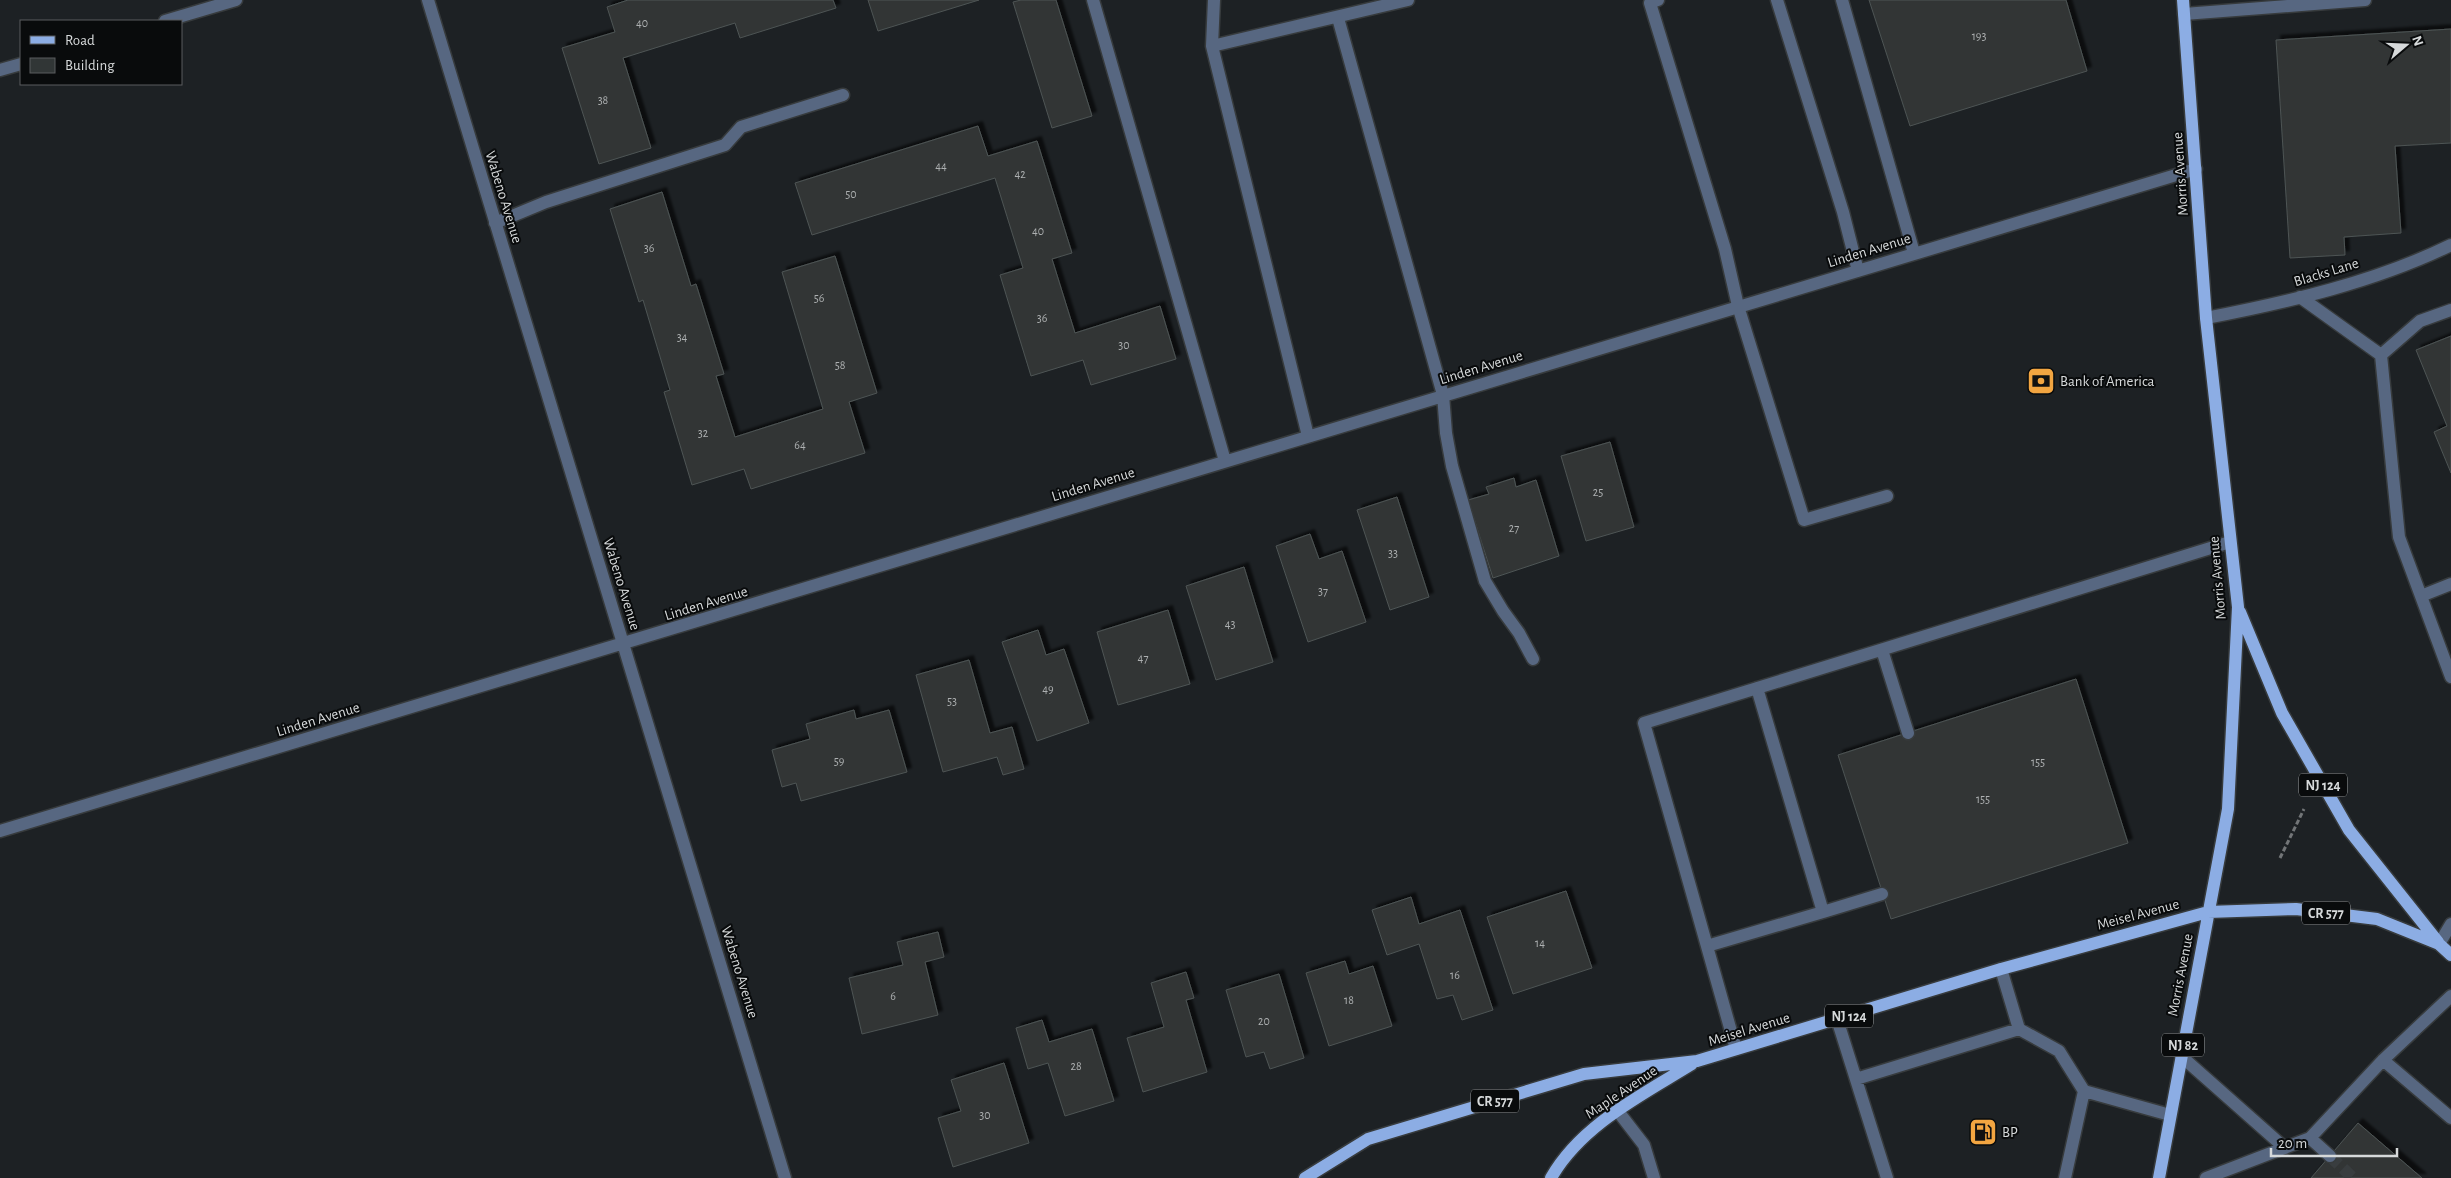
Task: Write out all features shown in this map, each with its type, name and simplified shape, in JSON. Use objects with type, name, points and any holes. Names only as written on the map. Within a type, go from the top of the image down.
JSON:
[{"type":"main road","name":"Morris Avenue","points":[[2159,1178],[2228,809],[2238,607],[2206,318],[2182,0]]},
{"type":"main road","name":"NJ 124","points":[[2238,607],[2282,713],[2349,830],[2439,944],[2451,954]]},
{"type":"main road","name":"CR 577","points":[[2208,912],[2296,909],[2376,919],[2439,944]]},
{"type":"main road","name":"Meisel Avenue","points":[[1305,1178],[1368,1139],[1574,1077],[1697,1062],[2001,969],[2208,912]]},
{"type":"main road","name":"Maple Avenue","points":[[1551,1178],[1560,1162],[1597,1126],[1617,1110],[1697,1062]]},
{"type":"street","points":[[167,20],[236,0]]},
{"type":"street","name":"Wabeno Avenue","points":[[428,0],[785,1178]]},
{"type":"street","points":[[1092,0],[1225,461]]},
{"type":"street","points":[[1214,0],[1212,46],[1308,436]]},
{"type":"street","points":[[1212,46],[1338,18],[1408,0]]},
{"type":"street","points":[[1658,0],[1650,3],[1725,249],[1738,306],[1804,520],[1887,496]]},
{"type":"street","points":[[1777,0],[1843,212],[1858,271]]},
{"type":"street","points":[[1842,0],[1914,254]]},
{"type":"street","points":[[2184,14],[2365,0]]},
{"type":"street","points":[[1338,18],[1443,395],[1446,434],[1452,466],[1485,581],[1519,633],[1533,659]]},
{"type":"street","points":[[0,70],[20,64]]},
{"type":"street","points":[[495,223],[546,202],[725,145],[741,127],[843,95]]},
{"type":"street","name":"Linden Avenue","points":[[0,831],[2196,169]]},
{"type":"street","name":"Blacks Lane","points":[[2206,318],[2300,297],[2427,256],[2451,245]]},
{"type":"street","points":[[2300,297],[2381,355],[2399,537],[2451,677]]},
{"type":"street","points":[[2381,355],[2420,321],[2451,310]]},
{"type":"street","points":[[1736,1050],[1644,723],[2230,542]]},
{"type":"street","points":[[2421,596],[2451,584]]},
{"type":"street","points":[[1882,650],[1908,733]]},
{"type":"street","points":[[1757,688],[1823,912]]},
{"type":"street","points":[[1708,946],[1882,894]]},
{"type":"street","points":[[2439,944],[2451,924]]},
{"type":"street","points":[[2001,969],[2019,1029],[2059,1051],[2084,1091],[2170,1115]]},
{"type":"street","points":[[2206,1178],[2310,1138],[2383,1060],[2451,996]]},
{"type":"street","points":[[1837,1019],[1887,1178]]},
{"type":"street","points":[[1856,1079],[2019,1029]]},
{"type":"street","points":[[2181,1056],[2285,1148]]},
{"type":"street","points":[[2383,1060],[2451,1118]]},
{"type":"street","points":[[2065,1178],[2084,1091]]},
{"type":"street","points":[[1617,1110],[1644,1145],[1654,1178]]},
{"type":"street","points":[[2310,1138],[2330,1156]]},
{"type":"path","points":[[2280,858],[2305,806]]},
{"type":"building","points":[[628,0],[833,0],[836,8],[740,38],[735,23],[623,58],[651,148],[599,164],[562,48],[615,32],[607,7]]},
{"type":"building","points":[[868,0],[979,0],[878,31]]},
{"type":"building","points":[[1021,0],[1056,0],[1092,116],[1052,128],[1013,2]]},
{"type":"building","points":[[1869,0],[2066,0],[2087,71],[1910,126]]},
{"type":"building","points":[[2451,29],[2451,143],[2395,146],[2401,233],[2344,237],[2345,255],[2290,258],[2276,40]]},
{"type":"building","points":[[978,126],[988,156],[1037,141],[1072,253],[1052,259],[1075,333],[1160,306],[1176,359],[1091,385],[1083,360],[1031,376],[1000,275],[1023,268],[995,178],[812,235],[795,183]]},
{"type":"building","points":[[662,192],[691,286],[696,284],[724,374],[716,376],[735,437],[823,409],[782,272],[835,256],[877,393],[849,402],[865,453],[751,489],[744,469],[692,485],[664,392],[670,390],[643,300],[639,302],[610,209]]},
{"type":"building","points":[[2451,336],[2451,473],[2434,432],[2447,426],[2416,350]]},
{"type":"building","points":[[1610,442],[1634,527],[1586,541],[1561,456]]},
{"type":"building","points":[[1514,478],[1516,487],[1536,480],[1559,556],[1493,578],[1468,500],[1489,494],[1486,487]]},
{"type":"building","points":[[1397,497],[1429,597],[1390,610],[1357,510]]},
{"type":"building","points":[[1310,534],[1319,559],[1342,551],[1366,622],[1308,642],[1276,546]]},
{"type":"building","points":[[1244,567],[1273,662],[1216,680],[1186,586]]},
{"type":"building","points":[[1168,610],[1190,684],[1118,705],[1097,632]]},
{"type":"building","points":[[1038,630],[1046,655],[1064,649],[1089,723],[1037,741],[1002,642]]},
{"type":"building","points":[[969,660],[990,733],[1012,727],[1024,769],[1003,775],[997,757],[943,772],[916,675]]},
{"type":"building","points":[[2076,679],[2128,843],[1891,919],[1838,755]]},
{"type":"building","points":[[854,710],[856,719],[889,710],[907,772],[801,801],[796,783],[782,787],[772,750],[810,739],[806,724]]},
{"type":"building","points":[[1566,891],[1592,968],[1513,994],[1487,917]]},
{"type":"building","points":[[1411,897],[1419,924],[1460,910],[1493,1010],[1462,1020],[1453,995],[1437,999],[1419,944],[1387,955],[1372,910]]},
{"type":"building","points":[[938,932],[944,957],[925,962],[938,1015],[862,1034],[849,978],[903,965],[897,942]]},
{"type":"building","points":[[1345,961],[1349,974],[1373,966],[1392,1026],[1329,1046],[1306,973]]},
{"type":"building","points":[[1186,972],[1194,998],[1186,1000],[1207,1072],[1143,1092],[1127,1038],[1164,1027],[1151,983]]},
{"type":"building","points":[[1279,974],[1304,1058],[1270,1069],[1264,1052],[1246,1057],[1226,990]]},
{"type":"building","points":[[1042,1020],[1049,1042],[1092,1029],[1114,1101],[1065,1116],[1048,1063],[1028,1069],[1016,1028]]},
{"type":"building","points":[[1004,1063],[1029,1143],[953,1167],[938,1118],[961,1111],[951,1080]]},
{"type":"building","points":[[2358,1123],[2422,1178],[2311,1178]]},
{"type":"tunnel","points":[[2330,1156],[2353,1178]]},
{"type":"place","name":"Bank of America","points":[[2041,381]]},
{"type":"place","name":"BP","points":[[1983,1132]]}]
